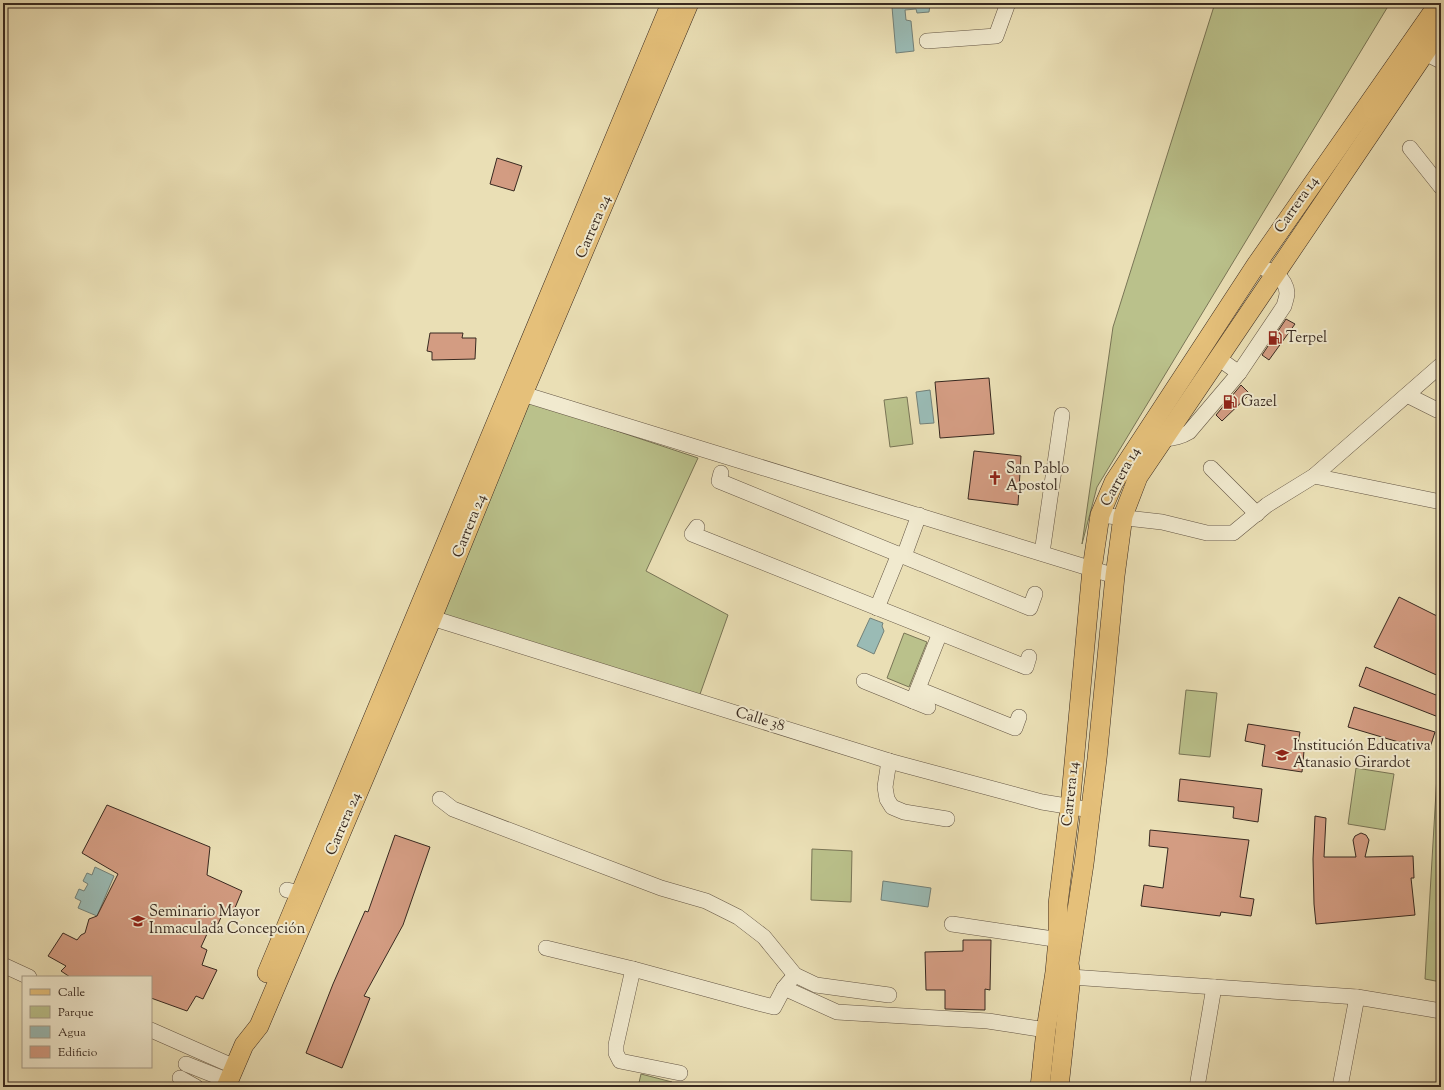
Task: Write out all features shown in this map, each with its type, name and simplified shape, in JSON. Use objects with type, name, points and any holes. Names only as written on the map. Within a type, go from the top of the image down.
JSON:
[{"type":"main road","name":"Carrera 24","points":[[300,893],[432,618],[516,392],[671,3]]},
{"type":"main road","name":"Carrera 24","points":[[230,1078],[244,1045],[247,1021],[300,893],[516,392],[689,3]]},
{"type":"main road","name":"Carrera 14","points":[[1065,941],[1058,904],[1070,807],[1092,569],[1100,515],[1114,482],[1256,265],[1439,3]]},
{"type":"main road","name":"Carrera 14","points":[[1060,1087],[1065,941],[1091,810],[1115,576],[1123,516],[1138,477],[1275,273],[1433,57],[1441,29]]},
{"type":"main road","name":"Carrera 14","points":[[1040,1087],[1046,1030],[1063,975]]},
{"type":"street","points":[[927,41],[996,36],[1008,3]]},
{"type":"street","points":[[1410,148],[1441,187]]},
{"type":"street","points":[[1164,438],[1176,438],[1189,432],[1239,373],[1284,306],[1287,294],[1284,284],[1275,273],[1256,265]]},
{"type":"street","points":[[1218,358],[1239,373]]},
{"type":"street","points":[[1100,515],[1123,516],[1162,522],[1207,533],[1232,534],[1267,505],[1314,476],[1441,365]]},
{"type":"street","points":[[516,392],[1115,576]]},
{"type":"street","points":[[1407,395],[1436,410],[1441,406]]},
{"type":"street","points":[[1042,553],[1062,414]]},
{"type":"street","points":[[1212,468],[1257,514]]},
{"type":"street","points":[[722,473],[719,481],[1030,608],[1035,594]]},
{"type":"street","points":[[1314,476],[1441,502]]},
{"type":"street","points":[[877,608],[915,514]]},
{"type":"street","points":[[697,527],[692,534],[940,633],[1026,666],[1029,657]]},
{"type":"street","name":"Calle 38","points":[[432,618],[888,761],[1042,802],[1091,810]]},
{"type":"street","points":[[916,695],[940,633]]},
{"type":"street","points":[[864,681],[916,695],[1015,728],[1019,717]]},
{"type":"street","points":[[916,695],[928,706]]},
{"type":"street","points":[[1075,755],[1097,759]]},
{"type":"street","points":[[888,761],[885,786],[887,798],[892,807],[904,812],[947,819]]},
{"type":"street","points":[[440,799],[453,809],[661,888],[706,901],[738,917],[764,937],[795,975],[816,985],[889,995]]},
{"type":"street","points":[[952,924],[1065,941]]},
{"type":"street","points":[[546,948],[633,969],[774,1007],[784,988],[795,975]]},
{"type":"street","points":[[3,965],[27,976]]},
{"type":"street","points":[[633,969],[616,1045],[616,1053],[620,1060],[680,1073]]},
{"type":"street","points":[[1063,975],[1357,997],[1441,1011]]},
{"type":"street","points":[[1197,1087],[1214,987]]},
{"type":"street","points":[[784,988],[837,1012],[988,1020],[1046,1030]]},
{"type":"street","points":[[1340,1087],[1357,997]]},
{"type":"street","points":[[152,1031],[230,1078]]},
{"type":"street","points":[[186,1064],[230,1078]]},
{"type":"street","points":[[180,1078],[196,1087]]},
{"type":"green space","points":[[1215,3],[1390,3],[1097,487],[1082,544],[1113,327]]},
{"type":"green space","points":[[907,397],[913,444],[890,447],[884,400]]},
{"type":"green space","points":[[527,401],[698,458],[646,571],[728,615],[699,697],[440,615]]},
{"type":"green space","points":[[904,633],[927,642],[909,687],[887,678]]},
{"type":"green space","points":[[1186,690],[1217,693],[1210,757],[1179,754]]},
{"type":"green space","points":[[1438,758],[1441,758],[1441,982],[1425,979]]},
{"type":"green space","points":[[1356,768],[1394,774],[1385,830],[1348,824]]},
{"type":"green space","points":[[812,849],[852,851],[851,902],[811,900]]},
{"type":"green space","points":[[641,1074],[672,1082],[671,1087],[638,1087]]},
{"type":"water","points":[[927,3],[930,5],[929,12],[917,13],[916,9],[905,10],[906,20],[911,21],[914,51],[896,53],[892,7]]},
{"type":"water","points":[[930,390],[934,423],[920,424],[916,392]]},
{"type":"water","points":[[870,618],[883,623],[882,626],[884,631],[874,654],[857,646]]},
{"type":"water","points":[[95,867],[114,876],[97,916],[78,908],[81,901],[75,898],[79,889],[84,891],[88,884],[83,881],[87,873],[92,875]]},
{"type":"water","points":[[883,881],[931,888],[928,907],[881,900]]},
{"type":"building","points":[[497,158],[522,166],[514,191],[490,184]]},
{"type":"building","points":[[1286,319],[1295,324],[1269,360],[1262,355]]},
{"type":"building","points":[[430,333],[463,333],[462,338],[476,338],[475,359],[432,360],[432,352],[427,351]]},
{"type":"building","points":[[989,378],[994,434],[940,438],[935,382]]},
{"type":"building","name":"Gazel","points":[[1241,385],[1250,394],[1222,421],[1216,415]]},
{"type":"building","name":"San Pablo Apostol","points":[[974,451],[1021,456],[1018,505],[968,499]]},
{"type":"building","points":[[1399,597],[1441,618],[1441,677],[1374,647]]},
{"type":"building","points":[[1366,667],[1441,697],[1441,718],[1359,686]]},
{"type":"building","points":[[1354,707],[1435,732],[1429,751],[1348,727]]},
{"type":"building","points":[[1248,724],[1300,732],[1297,749],[1304,751],[1302,772],[1262,766],[1265,745],[1245,741]]},
{"type":"building","points":[[1180,779],[1262,789],[1258,822],[1233,818],[1234,807],[1178,801]]},
{"type":"building","name":"Seminario Mayor Inmaculada Concepción","points":[[107,805],[210,847],[207,875],[242,891],[232,915],[223,913],[218,924],[212,923],[201,947],[207,950],[202,965],[217,970],[203,999],[196,996],[187,1011],[152,998],[152,976],[68,976],[61,971],[66,966],[48,956],[63,933],[77,940],[85,933],[89,919],[97,916],[118,874],[82,853]]},
{"type":"building","points":[[1315,816],[1326,818],[1324,857],[1356,857],[1353,840],[1355,836],[1361,833],[1366,835],[1369,840],[1365,857],[1413,856],[1414,878],[1411,878],[1415,915],[1316,924],[1313,859]]},
{"type":"building","points":[[1150,830],[1249,840],[1240,897],[1254,899],[1251,916],[1221,912],[1220,916],[1141,906],[1144,885],[1163,888],[1168,848],[1149,846]]},
{"type":"building","points":[[395,835],[430,847],[403,925],[364,996],[370,998],[342,1068],[306,1053],[333,984],[365,911],[368,912]]},
{"type":"building","points":[[963,940],[991,940],[990,990],[985,989],[985,1010],[945,1009],[945,990],[926,990],[925,952],[963,951]]},
{"type":"place","name":"Terpel","points":[[1275,338]]},
{"type":"place","name":"Gazel","points":[[1230,402]]},
{"type":"place","name":"San Pablo Apostol","points":[[995,478]]},
{"type":"place","name":"Institución Educativa Atanasio Girardot","points":[[1282,755]]},
{"type":"place","name":"Seminario Mayor Inmaculada Concepción","points":[[138,921]]}]
